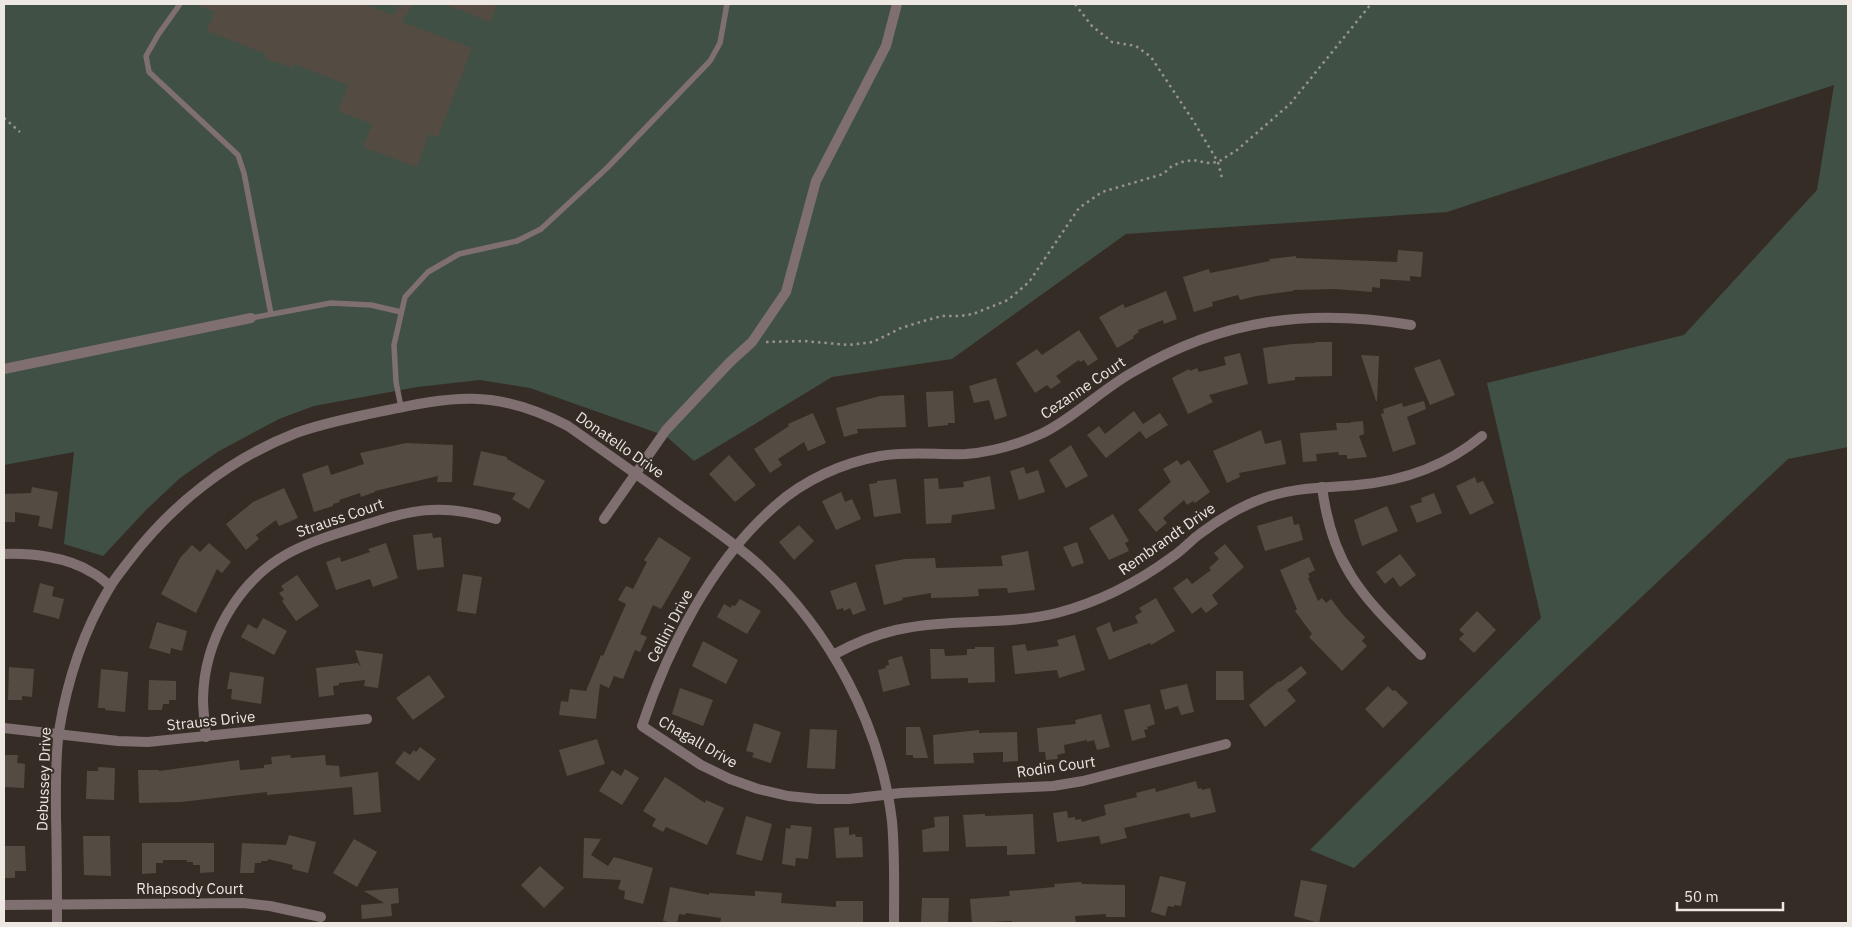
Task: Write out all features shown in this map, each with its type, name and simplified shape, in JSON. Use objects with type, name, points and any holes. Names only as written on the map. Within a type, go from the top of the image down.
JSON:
[{"type":"street","points":[[604,518],[666,430],[730,362],[752,342],[786,292],[816,181],[886,46],[896,4]]},
{"type":"street","name":"Cezanne Court","points":[[737,546],[756,523],[776,504],[799,487],[826,473],[853,463],[882,456],[912,453],[965,454],[993,450],[1017,443],[1043,433],[1067,419],[1131,372],[1162,355],[1194,341],[1268,322],[1306,317],[1339,316],[1411,325]]},
{"type":"street","points":[[4,369],[251,318]]},
{"type":"street","name":"Donatello Drive","points":[[110,586],[141,545],[168,516],[197,490],[226,469],[258,450],[297,433],[336,421],[445,399],[496,400],[520,405],[545,414],[568,426],[737,546],[785,592],[812,623],[850,686],[866,721],[879,758],[892,820],[895,860],[894,923]]},
{"type":"street","name":"Rembrandt Drive","points":[[833,656],[868,638],[895,630],[921,626],[1023,620],[1057,613],[1091,602],[1120,590],[1148,574],[1174,556],[1221,518],[1244,506],[1291,490],[1375,483],[1402,478],[1426,470],[1450,458],[1482,436]]},
{"type":"street","points":[[1322,487],[1332,538],[1342,561],[1370,603],[1421,655]]},
{"type":"street","name":"Strauss Court","points":[[206,737],[203,697],[206,670],[212,647],[235,601],[266,568],[286,554],[309,543],[400,513],[445,509],[470,512],[496,519]]},
{"type":"street","name":"Cellini Drive","points":[[642,726],[668,657],[688,618],[737,546]]},
{"type":"street","points":[[4,554],[42,556],[67,562],[91,571],[110,586]]},
{"type":"street","name":"Debussey Drive","points":[[58,923],[56,771],[59,733],[70,679],[82,645],[110,586]]},
{"type":"street","name":"Strauss Drive","points":[[4,728],[118,741],[148,742],[367,719]]},
{"type":"street","name":"Chagall Drive","points":[[642,726],[701,764],[730,779],[758,789],[788,796],[818,799],[849,799],[887,795]]},
{"type":"street","name":"Rodin Court","points":[[887,795],[1053,786],[1083,781],[1226,744]]},
{"type":"street","name":"Rhapsody Court","points":[[4,905],[243,902],[321,917]]},
{"type":"lane","points":[[180,4],[146,56],[149,72],[238,155],[244,173],[271,314]]},
{"type":"lane","points":[[402,407],[396,382],[394,345],[405,297],[428,272],[459,254],[517,241],[541,229],[608,167],[710,61],[720,43],[727,4]]},
{"type":"lane","points":[[251,318],[331,303],[371,305],[401,312]]},
{"type":"path","points":[[1075,4],[1092,26],[1112,42],[1136,46],[1151,57],[1218,162],[1222,178]]},
{"type":"path","points":[[752,342],[804,342],[849,345],[873,342],[901,328],[942,316],[973,314],[1008,300],[1029,282],[1079,208],[1102,192],[1163,174],[1172,166],[1182,162],[1194,160],[1208,163],[1218,162],[1237,150],[1290,104],[1371,4]]},
{"type":"path","points":[[4,118],[20,132]]},
{"type":"green space","points":[[4,4],[1848,4],[1848,447],[1788,459],[1354,868],[1310,850],[1541,618],[1487,383],[1684,335],[1817,190],[1834,85],[1447,212],[1126,234],[952,359],[832,377],[694,461],[666,436],[530,388],[480,380],[417,387],[314,406],[279,419],[219,451],[180,478],[146,510],[103,556],[64,544],[74,452],[4,465]]},
{"type":"building","points":[[194,4],[364,4],[393,15],[400,4],[413,4],[402,22],[472,48],[438,137],[429,134],[417,167],[363,147],[372,124],[338,111],[348,85],[294,64],[293,68],[265,58],[266,54],[207,31],[214,12]]},
{"type":"building","points":[[445,4],[497,4],[490,22]]},
{"type":"building","points":[[1398,250],[1423,252],[1421,277],[1410,276],[1410,281],[1380,279],[1380,288],[1372,287],[1372,292],[1335,289],[1293,290],[1240,300],[1238,295],[1212,302],[1213,306],[1194,312],[1183,277],[1209,269],[1210,273],[1270,261],[1269,259],[1296,256],[1296,258],[1397,262]]},
{"type":"building","points":[[1166,291],[1177,319],[1164,324],[1163,320],[1138,330],[1139,332],[1133,336],[1134,338],[1117,348],[1099,317],[1123,304],[1125,308]]},
{"type":"building","points":[[1079,330],[1098,359],[1088,366],[1084,360],[1080,362],[1079,360],[1056,376],[1061,382],[1051,389],[1047,385],[1035,393],[1016,363],[1037,349],[1042,355]]},
{"type":"building","points":[[1332,342],[1332,376],[1295,377],[1295,380],[1268,384],[1263,348]]},
{"type":"building","points":[[1240,353],[1248,384],[1209,395],[1213,402],[1188,414],[1172,378],[1189,369],[1190,371],[1197,368],[1199,372],[1226,365],[1224,357]]},
{"type":"building","points":[[1361,355],[1379,356],[1377,401],[1376,401]]},
{"type":"building","points":[[1440,359],[1455,395],[1430,405],[1414,368]]},
{"type":"building","points":[[996,378],[1007,416],[995,420],[989,400],[974,403],[969,386]]},
{"type":"building","points":[[953,391],[955,423],[928,427],[926,392]]},
{"type":"building","points":[[904,395],[906,427],[857,429],[858,433],[844,437],[836,408],[880,396]]},
{"type":"building","points":[[1424,401],[1426,409],[1407,417],[1416,444],[1393,452],[1381,414],[1384,413],[1383,409],[1402,403],[1403,407]]},
{"type":"building","points":[[1134,411],[1143,424],[1160,413],[1168,425],[1146,439],[1140,431],[1106,458],[1087,435],[1099,426],[1105,434]]},
{"type":"building","points":[[813,413],[826,443],[808,451],[804,442],[778,459],[782,465],[770,473],[754,449],[789,426],[788,424]]},
{"type":"building","points":[[1363,421],[1364,434],[1359,436],[1367,457],[1347,459],[1347,455],[1339,455],[1338,452],[1316,454],[1317,461],[1303,462],[1300,433],[1337,430],[1336,423]]},
{"type":"building","points":[[1261,430],[1265,444],[1281,440],[1286,464],[1239,473],[1240,477],[1227,483],[1213,451]]},
{"type":"building","points":[[406,443],[453,445],[452,482],[437,482],[438,476],[375,491],[361,497],[360,493],[339,500],[340,502],[333,504],[333,506],[314,512],[302,474],[328,465],[331,475],[364,464],[360,453]]},
{"type":"building","points":[[1071,445],[1088,476],[1066,488],[1049,460]]},
{"type":"building","points":[[481,451],[507,457],[507,459],[545,481],[529,509],[512,499],[516,493],[473,485]]},
{"type":"building","points":[[729,455],[756,485],[735,502],[709,474]]},
{"type":"building","points":[[1177,460],[1181,465],[1189,460],[1210,492],[1195,503],[1193,501],[1187,505],[1184,500],[1163,518],[1167,523],[1156,532],[1138,510],[1171,482],[1163,469]]},
{"type":"building","points":[[1024,467],[1026,474],[1038,470],[1045,492],[1019,500],[1010,471]]},
{"type":"building","points":[[990,476],[995,509],[952,515],[951,523],[926,524],[924,479],[938,478],[939,489],[964,487],[963,482]]},
{"type":"building","points":[[1475,477],[1477,483],[1483,481],[1494,503],[1470,515],[1456,486]]},
{"type":"building","points":[[896,479],[901,513],[874,517],[869,484]]},
{"type":"building","points":[[32,487],[58,492],[52,529],[38,526],[40,516],[15,512],[15,522],[4,522],[4,494],[31,493]]},
{"type":"building","points":[[284,488],[298,518],[279,526],[276,520],[256,535],[259,539],[246,550],[226,524],[253,502]]},
{"type":"building","points":[[841,492],[845,502],[852,499],[861,519],[836,530],[822,501]]},
{"type":"building","points":[[1434,493],[1442,513],[1417,523],[1410,506],[1422,502],[1421,498]]},
{"type":"building","points":[[1387,506],[1398,531],[1362,546],[1354,520]]},
{"type":"building","points":[[1113,514],[1129,541],[1125,543],[1129,551],[1109,560],[1089,528]]},
{"type":"building","points":[[1292,516],[1294,525],[1299,524],[1303,540],[1265,551],[1257,526]]},
{"type":"building","points":[[799,525],[814,541],[794,560],[779,542]]},
{"type":"building","points":[[432,533],[433,538],[441,537],[444,567],[417,570],[413,535]]},
{"type":"building","points":[[659,537],[691,558],[661,609],[653,605],[640,634],[647,637],[640,652],[635,650],[623,679],[614,676],[609,688],[600,684],[596,719],[559,715],[561,701],[568,702],[570,689],[586,691],[626,604],[618,600],[626,586],[633,589],[647,562],[644,560]]},
{"type":"building","points":[[1077,542],[1084,563],[1072,567],[1063,547]]},
{"type":"building","points":[[209,543],[231,562],[222,573],[217,569],[196,613],[161,594],[180,558],[192,545],[200,552]]},
{"type":"building","points":[[386,543],[398,578],[373,587],[370,579],[336,590],[326,562],[340,557],[341,562],[370,552],[368,549]]},
{"type":"building","points":[[1225,544],[1244,567],[1212,595],[1218,604],[1206,613],[1201,607],[1192,614],[1173,588],[1187,578],[1192,584],[1211,570],[1209,568],[1219,559],[1214,553]]},
{"type":"building","points":[[1028,551],[1035,590],[1008,593],[1007,588],[978,589],[979,596],[931,598],[931,593],[902,598],[903,600],[884,605],[875,565],[905,559],[935,558],[936,568],[1003,566],[1001,556]]},
{"type":"building","points":[[1400,554],[1416,575],[1400,587],[1393,577],[1385,584],[1376,572]]},
{"type":"building","points":[[1309,557],[1315,570],[1308,574],[1310,577],[1308,578],[1318,601],[1322,598],[1326,603],[1331,599],[1344,616],[1365,637],[1362,641],[1367,646],[1342,671],[1309,637],[1312,634],[1295,611],[1297,609],[1280,570]]},
{"type":"building","points":[[463,574],[482,577],[476,614],[457,611]]},
{"type":"building","points":[[297,575],[319,606],[296,621],[282,601],[284,599],[279,593],[284,590],[281,586]]},
{"type":"building","points":[[856,582],[866,610],[853,615],[850,608],[844,611],[843,608],[837,610],[830,591]]},
{"type":"building","points":[[40,583],[54,587],[52,596],[64,599],[59,619],[33,612]]},
{"type":"building","points":[[1156,598],[1175,631],[1151,645],[1150,643],[1109,660],[1096,628],[1110,622],[1113,632],[1138,623],[1135,616],[1142,612],[1139,608]]},
{"type":"building","points":[[740,599],[761,611],[747,634],[717,617],[724,604],[731,608]]},
{"type":"building","points":[[1477,611],[1496,630],[1474,653],[1459,639],[1464,634],[1459,630]]},
{"type":"building","points":[[263,618],[287,631],[274,655],[241,637],[248,624],[257,629]]},
{"type":"building","points":[[157,622],[187,631],[182,651],[171,648],[170,654],[149,648]]},
{"type":"building","points":[[1075,635],[1085,670],[1059,678],[1057,670],[1015,674],[1012,646],[1025,644],[1027,651],[1059,646],[1057,640]]},
{"type":"building","points":[[703,641],[738,660],[726,684],[692,666]]},
{"type":"building","points":[[975,647],[994,647],[995,682],[968,683],[968,678],[931,679],[930,649],[944,649],[945,656],[967,655],[967,649],[975,649]]},
{"type":"building","points":[[355,650],[383,654],[378,688],[364,686],[365,680],[339,683],[339,685],[333,686],[334,695],[319,697],[316,668],[358,663],[361,668]]},
{"type":"building","points":[[902,656],[910,685],[883,692],[878,670],[889,665],[888,660]]},
{"type":"building","points":[[1301,666],[1307,673],[1287,690],[1296,701],[1265,727],[1249,705]]},
{"type":"building","points":[[9,667],[34,669],[32,697],[22,696],[22,700],[8,700]]},
{"type":"building","points":[[101,669],[128,672],[125,712],[98,708]]},
{"type":"building","points":[[1216,671],[1243,671],[1244,700],[1216,700]]},
{"type":"building","points":[[230,672],[264,677],[261,704],[231,699],[232,689],[227,689]]},
{"type":"building","points":[[429,675],[445,697],[413,720],[396,698]]},
{"type":"building","points":[[149,680],[176,681],[176,700],[169,700],[169,704],[163,704],[162,710],[148,710]]},
{"type":"building","points":[[1187,684],[1194,712],[1181,715],[1178,706],[1165,710],[1160,690]]},
{"type":"building","points":[[1388,686],[1408,703],[1383,728],[1365,709]]},
{"type":"building","points":[[680,688],[713,700],[703,726],[672,714]]},
{"type":"building","points":[[1150,704],[1155,724],[1144,730],[1146,737],[1132,741],[1124,710]]},
{"type":"building","points":[[1101,714],[1110,747],[1097,750],[1094,740],[1087,742],[1087,740],[1064,745],[1065,753],[1057,755],[1058,759],[1046,760],[1045,752],[1039,752],[1037,728],[1076,724],[1075,720]]},
{"type":"building","points":[[754,723],[781,732],[771,763],[752,757],[754,753],[746,751]]},
{"type":"building","points":[[906,727],[920,727],[928,758],[913,758],[913,755],[906,755]]},
{"type":"building","points":[[810,729],[837,730],[835,769],[807,768]]},
{"type":"building","points":[[979,730],[979,733],[1017,732],[1018,761],[1003,762],[1003,752],[973,753],[974,763],[934,764],[933,735]]},
{"type":"building","points":[[597,739],[605,764],[567,776],[559,750]]},
{"type":"building","points":[[420,747],[436,759],[419,781],[395,763],[404,751],[410,755]]},
{"type":"building","points":[[4,755],[18,755],[17,763],[25,764],[24,788],[4,787]]},
{"type":"building","points":[[290,755],[291,758],[325,755],[326,765],[339,766],[340,777],[378,772],[381,812],[354,815],[352,787],[267,795],[267,792],[181,802],[139,803],[138,770],[159,771],[239,760],[240,770],[264,768],[264,765],[272,764],[271,757]]},
{"type":"building","points":[[98,767],[115,768],[114,800],[86,799],[87,771],[98,771]]},
{"type":"building","points":[[625,769],[639,778],[622,805],[599,791],[612,770],[621,776]]},
{"type":"building","points":[[665,777],[705,803],[706,800],[724,808],[707,845],[666,827],[663,832],[652,826],[656,819],[643,811]]},
{"type":"building","points":[[1196,781],[1198,789],[1210,788],[1216,812],[1191,818],[1189,813],[1124,828],[1127,838],[1101,844],[1099,836],[1057,842],[1053,813],[1067,811],[1068,818],[1075,817],[1075,820],[1081,819],[1082,822],[1106,815],[1104,805],[1137,797],[1136,793],[1155,788],[1156,792]]},
{"type":"building","points":[[985,814],[985,816],[1033,814],[1035,854],[1007,855],[1007,846],[966,847],[963,815]]},
{"type":"building","points":[[746,816],[772,824],[762,861],[736,854]]},
{"type":"building","points":[[949,816],[949,851],[923,852],[922,830],[935,827],[934,817]]},
{"type":"building","points":[[791,825],[812,827],[808,859],[796,858],[795,866],[782,864],[786,828],[790,829]]},
{"type":"building","points":[[849,827],[849,835],[855,834],[856,837],[862,837],[863,857],[836,858],[834,828]]},
{"type":"building","points":[[289,835],[316,842],[308,873],[292,869],[293,865],[268,859],[268,861],[255,863],[254,873],[240,873],[242,843],[286,845]]},
{"type":"building","points":[[83,836],[110,836],[111,876],[84,875]]},
{"type":"building","points":[[584,838],[601,839],[591,855],[608,866],[614,857],[653,868],[643,904],[624,899],[625,891],[618,889],[621,880],[583,878]]},
{"type":"building","points":[[354,839],[377,852],[357,887],[333,873]]},
{"type":"building","points":[[142,843],[214,843],[214,872],[200,873],[200,865],[193,865],[193,862],[187,862],[187,860],[163,860],[163,863],[156,863],[156,873],[142,874]]},
{"type":"building","points":[[4,846],[25,846],[26,871],[15,871],[15,878],[4,878]]},
{"type":"building","points":[[540,866],[564,888],[544,908],[521,885]]},
{"type":"building","points":[[1160,876],[1186,882],[1181,906],[1168,906],[1165,916],[1151,912]]},
{"type":"building","points":[[1301,880],[1327,885],[1319,923],[1294,916]]},
{"type":"building","points":[[1081,882],[1082,884],[1125,885],[1125,917],[1106,917],[1106,914],[1075,916],[1076,923],[1012,923],[1012,921],[972,923],[970,899],[1010,896],[1009,891],[1055,887],[1054,884]]},
{"type":"building","points":[[670,887],[709,895],[709,893],[755,896],[755,891],[782,893],[781,903],[836,907],[836,901],[863,901],[863,923],[720,923],[721,918],[686,913],[685,915],[679,914],[677,923],[663,921]]},
{"type":"building","points":[[398,888],[399,903],[391,904],[392,916],[362,919],[361,905],[384,903],[364,891]]},
{"type":"building","points":[[922,898],[949,898],[948,923],[921,923]]}]
